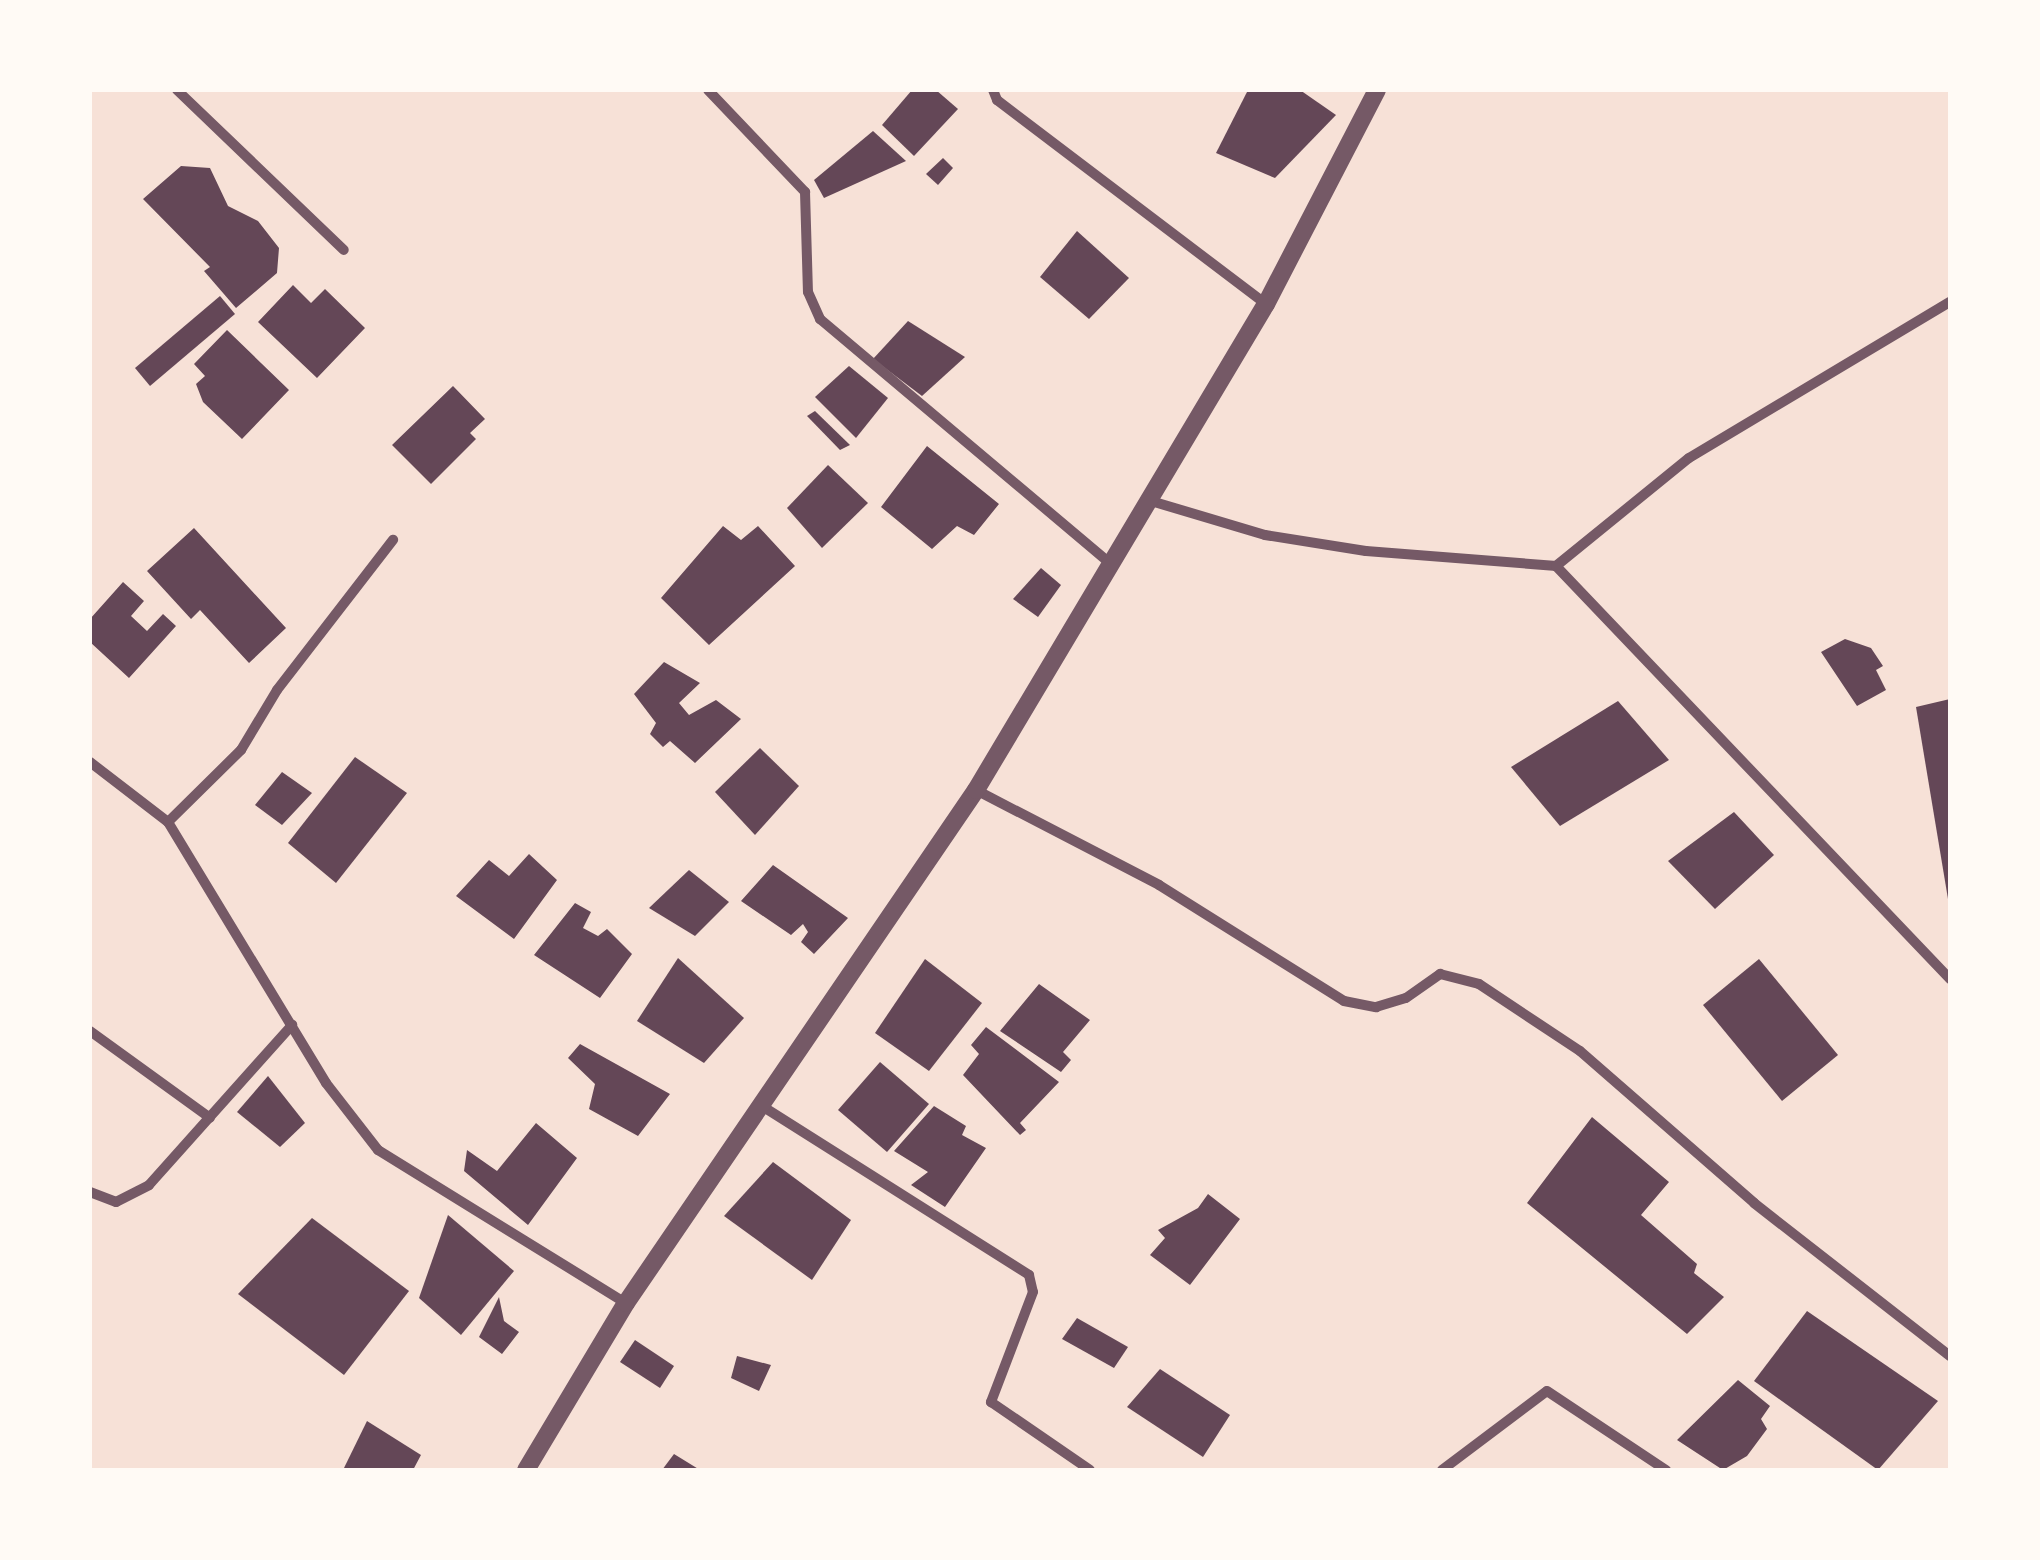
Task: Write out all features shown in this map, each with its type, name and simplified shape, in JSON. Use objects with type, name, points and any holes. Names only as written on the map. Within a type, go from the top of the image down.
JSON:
[{"type":"street","points":[[177,90],[344,250]]},
{"type":"street","points":[[708,90],[805,192],[808,292],[820,319],[1112,566]]},
{"type":"street","points":[[993,90],[997,100],[1266,304]]},
{"type":"street","points":[[526,1470],[626,1303],[976,790],[1266,304],[1377,90]]},
{"type":"street","points":[[1556,566],[1689,458],[1950,302]]},
{"type":"street","points":[[1151,501],[1282,538],[1556,566],[1950,979]]},
{"type":"street","points":[[168,822],[241,750],[277,690],[394,540]]},
{"type":"street","points":[[90,762],[168,822],[326,1083],[378,1150],[626,1303]]},
{"type":"street","points":[[976,790],[1159,885],[1344,1001],[1376,1007],[1406,998],[1440,974],[1480,984],[1580,1051],[1754,1204],[1950,1356]]},
{"type":"street","points":[[90,1192],[116,1202],[149,1185],[292,1025]]},
{"type":"street","points":[[90,1031],[210,1118]]},
{"type":"street","points":[[762,1106],[1029,1275],[1032,1292],[991,1402],[1090,1470]]},
{"type":"street","points":[[1442,1470],[1547,1391],[1666,1470]]},
{"type":"building","points":[[912,90],[936,90],[958,109],[914,156],[882,125]]},
{"type":"building","points":[[1248,90],[1300,90],[1336,115],[1275,178],[1216,153]]},
{"type":"building","points":[[873,131],[906,161],[824,198],[814,180]]},
{"type":"building","points":[[943,158],[953,168],[938,185],[926,174]]},
{"type":"building","points":[[181,166],[210,168],[228,206],[258,221],[279,248],[277,273],[236,308],[204,271],[210,267],[143,199]]},
{"type":"building","points":[[1077,231],[1129,278],[1089,319],[1040,277]]},
{"type":"building","points":[[293,285],[311,303],[325,289],[365,328],[317,378],[258,322]]},
{"type":"building","points":[[220,296],[235,314],[150,386],[135,368]]},
{"type":"building","points":[[908,321],[965,357],[922,396],[873,359]]},
{"type":"building","points":[[227,330],[289,390],[242,439],[203,402],[196,384],[205,376],[194,364]]},
{"type":"building","points":[[849,366],[888,398],[856,438],[815,397]]},
{"type":"building","points":[[453,386],[485,419],[470,433],[476,439],[431,484],[392,445]]},
{"type":"building","points":[[815,411],[850,445],[840,450],[807,416]]},
{"type":"building","points":[[927,446],[999,504],[974,535],[957,526],[932,549],[881,507]]},
{"type":"building","points":[[828,465],[868,503],[822,548],[787,508]]},
{"type":"building","points":[[723,526],[741,540],[758,526],[795,566],[709,645],[661,598]]},
{"type":"building","points":[[194,528],[286,628],[249,663],[200,610],[191,619],[147,571]]},
{"type":"building","points":[[1041,568],[1061,585],[1038,617],[1013,599]]},
{"type":"building","points":[[123,582],[144,601],[131,616],[147,631],[163,614],[176,626],[129,678],[90,642],[90,619]]},
{"type":"building","points":[[1845,639],[1871,648],[1883,666],[1876,670],[1886,690],[1857,706],[1821,652]]},
{"type":"building","points":[[664,662],[700,683],[679,703],[689,715],[716,700],[741,719],[695,763],[670,741],[663,747],[650,734],[656,723],[634,694]]},
{"type":"building","points":[[1950,699],[1950,899],[1948,899],[1916,707]]},
{"type":"building","points":[[1618,701],[1669,760],[1560,826],[1511,767]]},
{"type":"building","points":[[760,748],[799,786],[755,835],[715,792]]},
{"type":"building","points":[[355,757],[407,793],[336,883],[288,843]]},
{"type":"building","points":[[282,772],[312,793],[282,825],[255,805]]},
{"type":"building","points":[[1734,812],[1774,855],[1715,909],[1668,861]]},
{"type":"building","points":[[529,854],[557,880],[514,939],[456,896],[489,860],[509,876]]},
{"type":"building","points":[[773,865],[848,918],[814,954],[801,942],[808,932],[803,924],[791,935],[741,901]]},
{"type":"building","points":[[689,870],[729,902],[695,936],[649,908]]},
{"type":"building","points":[[575,903],[591,912],[583,928],[598,936],[607,929],[632,954],[600,998],[534,955]]},
{"type":"building","points":[[678,958],[744,1018],[704,1063],[637,1021]]},
{"type":"building","points":[[925,959],[982,1003],[929,1071],[875,1033]]},
{"type":"building","points":[[1759,959],[1838,1055],[1782,1101],[1703,1005]]},
{"type":"building","points":[[1039,984],[1090,1020],[1063,1052],[1071,1060],[1061,1072],[1000,1031]]},
{"type":"building","points":[[986,1027],[1059,1082],[1020,1123],[1026,1130],[1020,1135],[963,1075],[979,1054],[971,1045]]},
{"type":"building","points":[[580,1044],[670,1094],[638,1136],[589,1109],[595,1084],[568,1058]]},
{"type":"building","points":[[880,1062],[929,1104],[887,1152],[838,1110]]},
{"type":"building","points":[[268,1076],[305,1123],[280,1147],[237,1112]]},
{"type":"building","points":[[934,1106],[966,1126],[962,1135],[986,1148],[945,1207],[911,1185],[928,1172],[894,1151]]},
{"type":"building","points":[[1592,1117],[1669,1182],[1641,1215],[1697,1264],[1694,1273],[1724,1297],[1687,1334],[1527,1203]]},
{"type":"building","points":[[536,1123],[577,1158],[528,1225],[464,1171],[467,1150],[497,1171]]},
{"type":"building","points":[[773,1162],[851,1220],[812,1280],[724,1216]]},
{"type":"building","points":[[1208,1194],[1240,1219],[1190,1285],[1150,1255],[1165,1238],[1158,1230],[1198,1208]]},
{"type":"building","points":[[448,1215],[514,1271],[461,1335],[419,1298]]},
{"type":"building","points":[[312,1218],[409,1291],[344,1375],[238,1294]]},
{"type":"building","points":[[499,1297],[504,1321],[519,1332],[502,1354],[479,1337]]},
{"type":"building","points":[[1807,1311],[1938,1401],[1878,1470],[1754,1381]]},
{"type":"building","points":[[1077,1318],[1128,1347],[1114,1368],[1062,1339]]},
{"type":"building","points":[[635,1340],[674,1366],[660,1388],[620,1362]]},
{"type":"building","points":[[737,1356],[771,1365],[759,1391],[731,1378]]},
{"type":"building","points":[[1160,1369],[1230,1415],[1203,1457],[1127,1407]]},
{"type":"building","points":[[1738,1380],[1770,1406],[1761,1419],[1767,1429],[1747,1456],[1723,1470],[1677,1440]]},
{"type":"building","points":[[367,1421],[421,1455],[413,1470],[343,1470]]},
{"type":"building","points":[[674,1454],[700,1470],[662,1470]]}]
